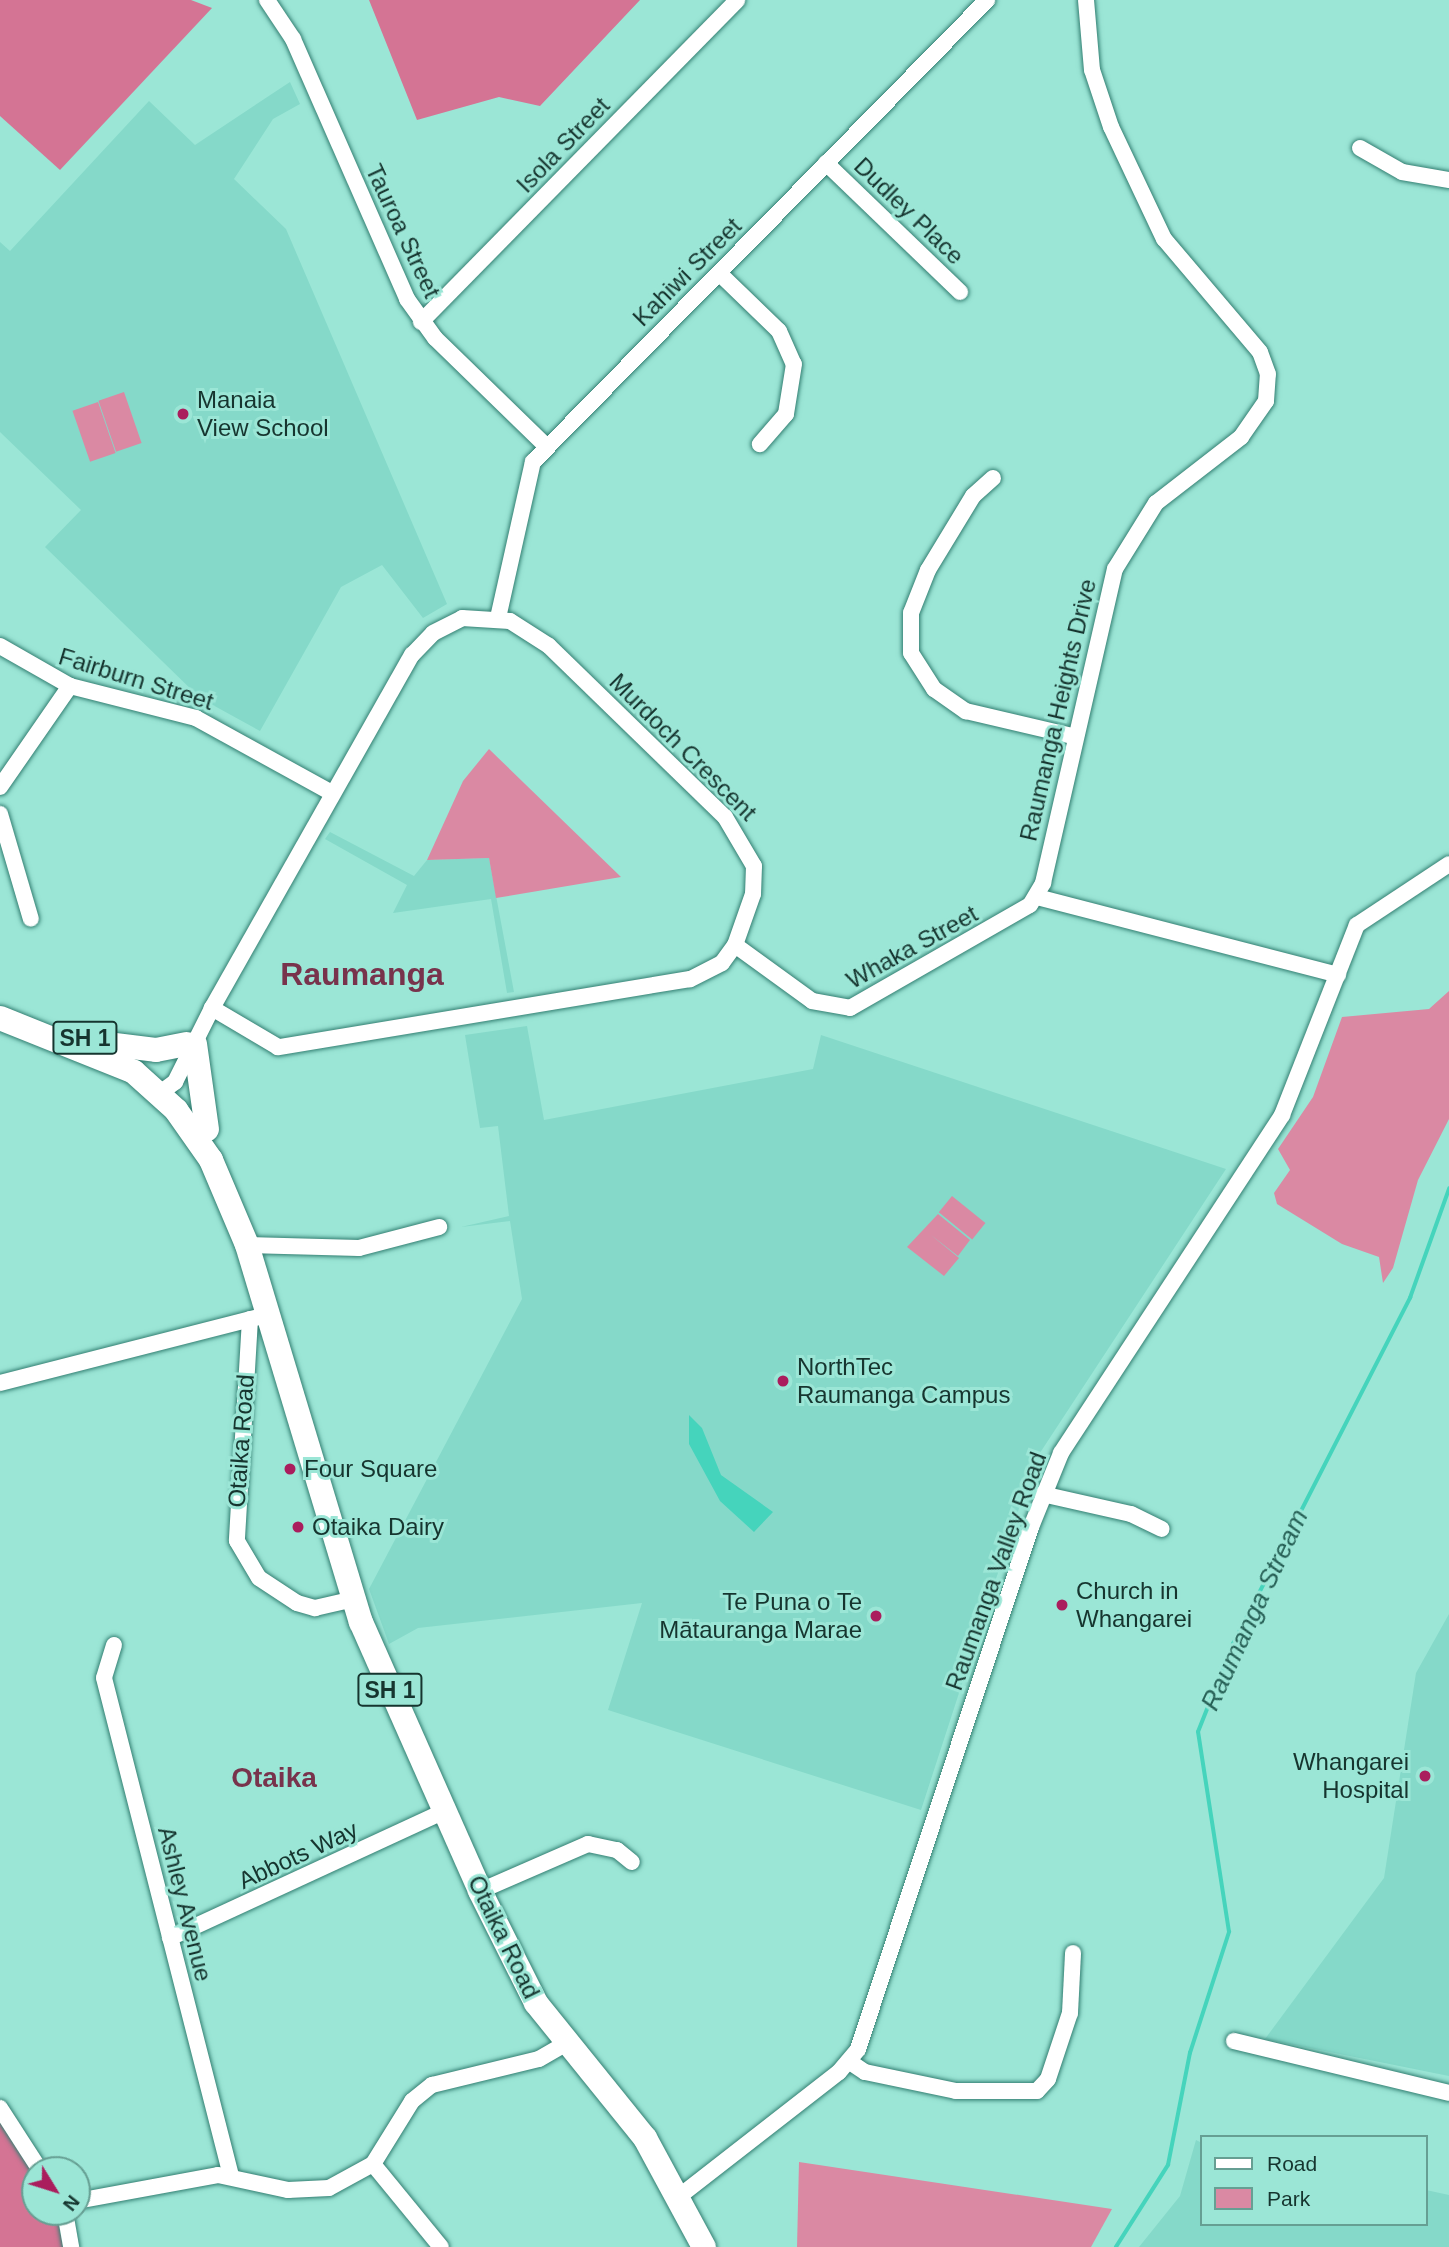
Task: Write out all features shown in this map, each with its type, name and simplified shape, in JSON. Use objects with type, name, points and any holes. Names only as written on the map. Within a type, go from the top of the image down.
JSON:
[{"type":"highway","name":"Otaika Road","points":[[0,1009],[99,1043],[164,1087],[208,1129],[234,1179],[259,1317],[354,1599],[480,1891],[519,1973],[565,2044],[645,2138],[681,2195],[704,2247]]},
{"type":"highway","name":"Otaika Road","points":[[0,1018],[109,1058],[164,1087],[208,1153],[247,1245]]},
{"type":"highway","points":[[99,1043],[156,1050],[194,1039],[208,1129]]},
{"type":"street","name":"Tauroa Street","points":[[267,0],[293,39],[421,322],[547,447]]},
{"type":"street","name":"Isola Street","points":[[421,322],[737,0]]},
{"type":"street","name":"Kahiwi Street","points":[[498,618],[526,476],[547,447],[987,0]]},
{"type":"street","name":"Raumanga Heights Drive","points":[[1037,897],[1100,610],[1129,541],[1168,491],[1251,428],[1265,401],[1268,374],[1252,340],[1178,260],[1153,219],[1099,95],[1086,0]]},
{"type":"street","points":[[1360,148],[1402,172],[1449,180]]},
{"type":"street","name":"Dudley Place","points":[[826,163],[960,292]]},
{"type":"street","points":[[719,273],[779,331],[794,364],[786,414],[760,444]]},
{"type":"street","points":[[993,478],[973,496],[928,570],[911,612],[911,653],[934,689],[966,711],[1073,736]]},
{"type":"street","name":"Murdoch Crescent","points":[[164,1087],[417,648],[462,618],[498,618],[549,646],[739,832],[755,879],[735,945],[722,963],[691,979],[278,1047],[212,1007]]},
{"type":"street","name":"Fairburn Street","points":[[0,646],[70,686],[196,718],[332,793]]},
{"type":"street","points":[[0,786],[70,686]]},
{"type":"street","points":[[0,814],[31,919]]},
{"type":"street","name":"Raumanga Valley Road","points":[[850,2062],[1042,1494],[1074,1432],[1282,1115],[1360,920],[1449,864]]},
{"type":"street","points":[[1037,897],[1338,975]]},
{"type":"street","name":"Whaka Street","points":[[735,945],[812,1000],[850,1008],[929,967],[1037,897]]},
{"type":"street","points":[[247,1245],[359,1248],[439,1227]]},
{"type":"street","points":[[0,1383],[259,1317]]},
{"type":"street","name":"Otaika Road","points":[[259,1317],[237,1541],[259,1578],[297,1603],[315,1608],[354,1599]]},
{"type":"street","points":[[1042,1494],[1131,1514],[1162,1529]]},
{"type":"street","name":"Ashley Avenue","points":[[114,1645],[104,1678],[231,2176]]},
{"type":"street","name":"Abbots Way","points":[[170,1938],[445,1811]]},
{"type":"street","points":[[480,1891],[588,1843],[617,1850],[632,1862]]},
{"type":"street","points":[[681,2195],[850,2062],[864,2071],[956,2091],[1037,2091],[1048,2079],[1070,2013],[1073,1953]]},
{"type":"street","points":[[1234,2041],[1449,2093]]},
{"type":"street","points":[[91,2200],[231,2176],[310,2191],[340,2184],[373,2164],[412,2101],[432,2085],[539,2059],[565,2044]]},
{"type":"street","points":[[0,2108],[31,2156]]},
{"type":"street","points":[[373,2164],[441,2247]]},
{"type":"street","points":[[67,2226],[71,2247]]},
{"type":"shaded area","points":[[0,0],[191,0],[212,8],[60,170],[0,116]]},
{"type":"shaded area","points":[[369,0],[640,0],[540,106],[499,97],[417,120]]},
{"type":"shaded area","name":"Manaia View School","points":[[290,82],[300,104],[273,119],[234,179],[286,229],[447,604],[423,618],[382,565],[341,587],[260,731],[200,698],[45,547],[81,510],[0,432],[0,242],[10,251],[149,101],[195,145]]},
{"type":"shaded area","points":[[330,832],[414,876],[427,860],[489,858],[514,992],[507,993],[491,899],[393,913],[407,885],[325,839]]},
{"type":"shaded area","name":"NorthTec Raumanga Campus","points":[[527,1026],[544,1120],[813,1069],[821,1035],[1226,1169],[1034,1462],[921,1810],[608,1710],[642,1603],[418,1628],[389,1644],[369,1589],[522,1299],[510,1221],[461,1227],[509,1216],[498,1126],[480,1128],[465,1035]]},
{"type":"shaded area","points":[[689,1415],[702,1428],[721,1475],[773,1512],[754,1532],[720,1501],[689,1444]]},
{"type":"shaded area","name":"Whangarei Hospital","points":[[1449,1614],[1449,2076],[1265,2039],[1384,1878],[1416,1673]]},
{"type":"shaded area","points":[[0,2119],[22,2156],[21,2226],[59,2226],[63,2247],[0,2247]]},
{"type":"shaded area","points":[[1196,2140],[1200,2142],[1200,2226],[1428,2226],[1428,2190],[1449,2195],[1449,2247],[1139,2247],[1180,2196]]},
{"type":"green space","points":[[124,392],[142,443],[116,452],[98,401]]},
{"type":"green space","points":[[98,402],[116,453],[90,462],[72,411]]},
{"type":"green space","points":[[489,749],[621,877],[496,898],[489,858],[427,860],[463,781]]},
{"type":"green space","points":[[1449,991],[1449,1119],[1418,1180],[1393,1268],[1383,1283],[1379,1257],[1342,1244],[1277,1204],[1274,1193],[1290,1170],[1278,1149],[1313,1097],[1342,1017],[1429,1009]]},
{"type":"green space","points":[[952,1196],[985,1223],[972,1239],[939,1212]]},
{"type":"green space","points":[[938,1214],[970,1240],[958,1256],[931,1235],[959,1258],[944,1276],[907,1247]]},
{"type":"green space","points":[[799,2162],[1112,2209],[1091,2247],[797,2247]]},
{"type":"waterway","name":"Raumanga Stream","points":[[1116,2247],[1168,2165],[1190,2053],[1229,1932],[1198,1732],[1233,1644],[1410,1298],[1449,1189]]},
{"type":"place","name":"Manaia View School","points":[[183,414]]},
{"type":"place","name":"NorthTec Raumanga Campus","points":[[783,1381]]},
{"type":"place","name":"Four Square","points":[[290,1469]]},
{"type":"place","name":"Otaika Dairy","points":[[298,1527]]},
{"type":"place","name":"Church in Whangarei","points":[[1062,1605]]},
{"type":"place","name":"Te Puna o Te Mātauranga Marae","points":[[876,1616]]},
{"type":"place","name":"Whangarei Hospital","points":[[1425,1776]]},
{"type":"district","name":"Raumanga","points":[[362,974]]},
{"type":"district","name":"Otaika","points":[[274,1778]]}]
